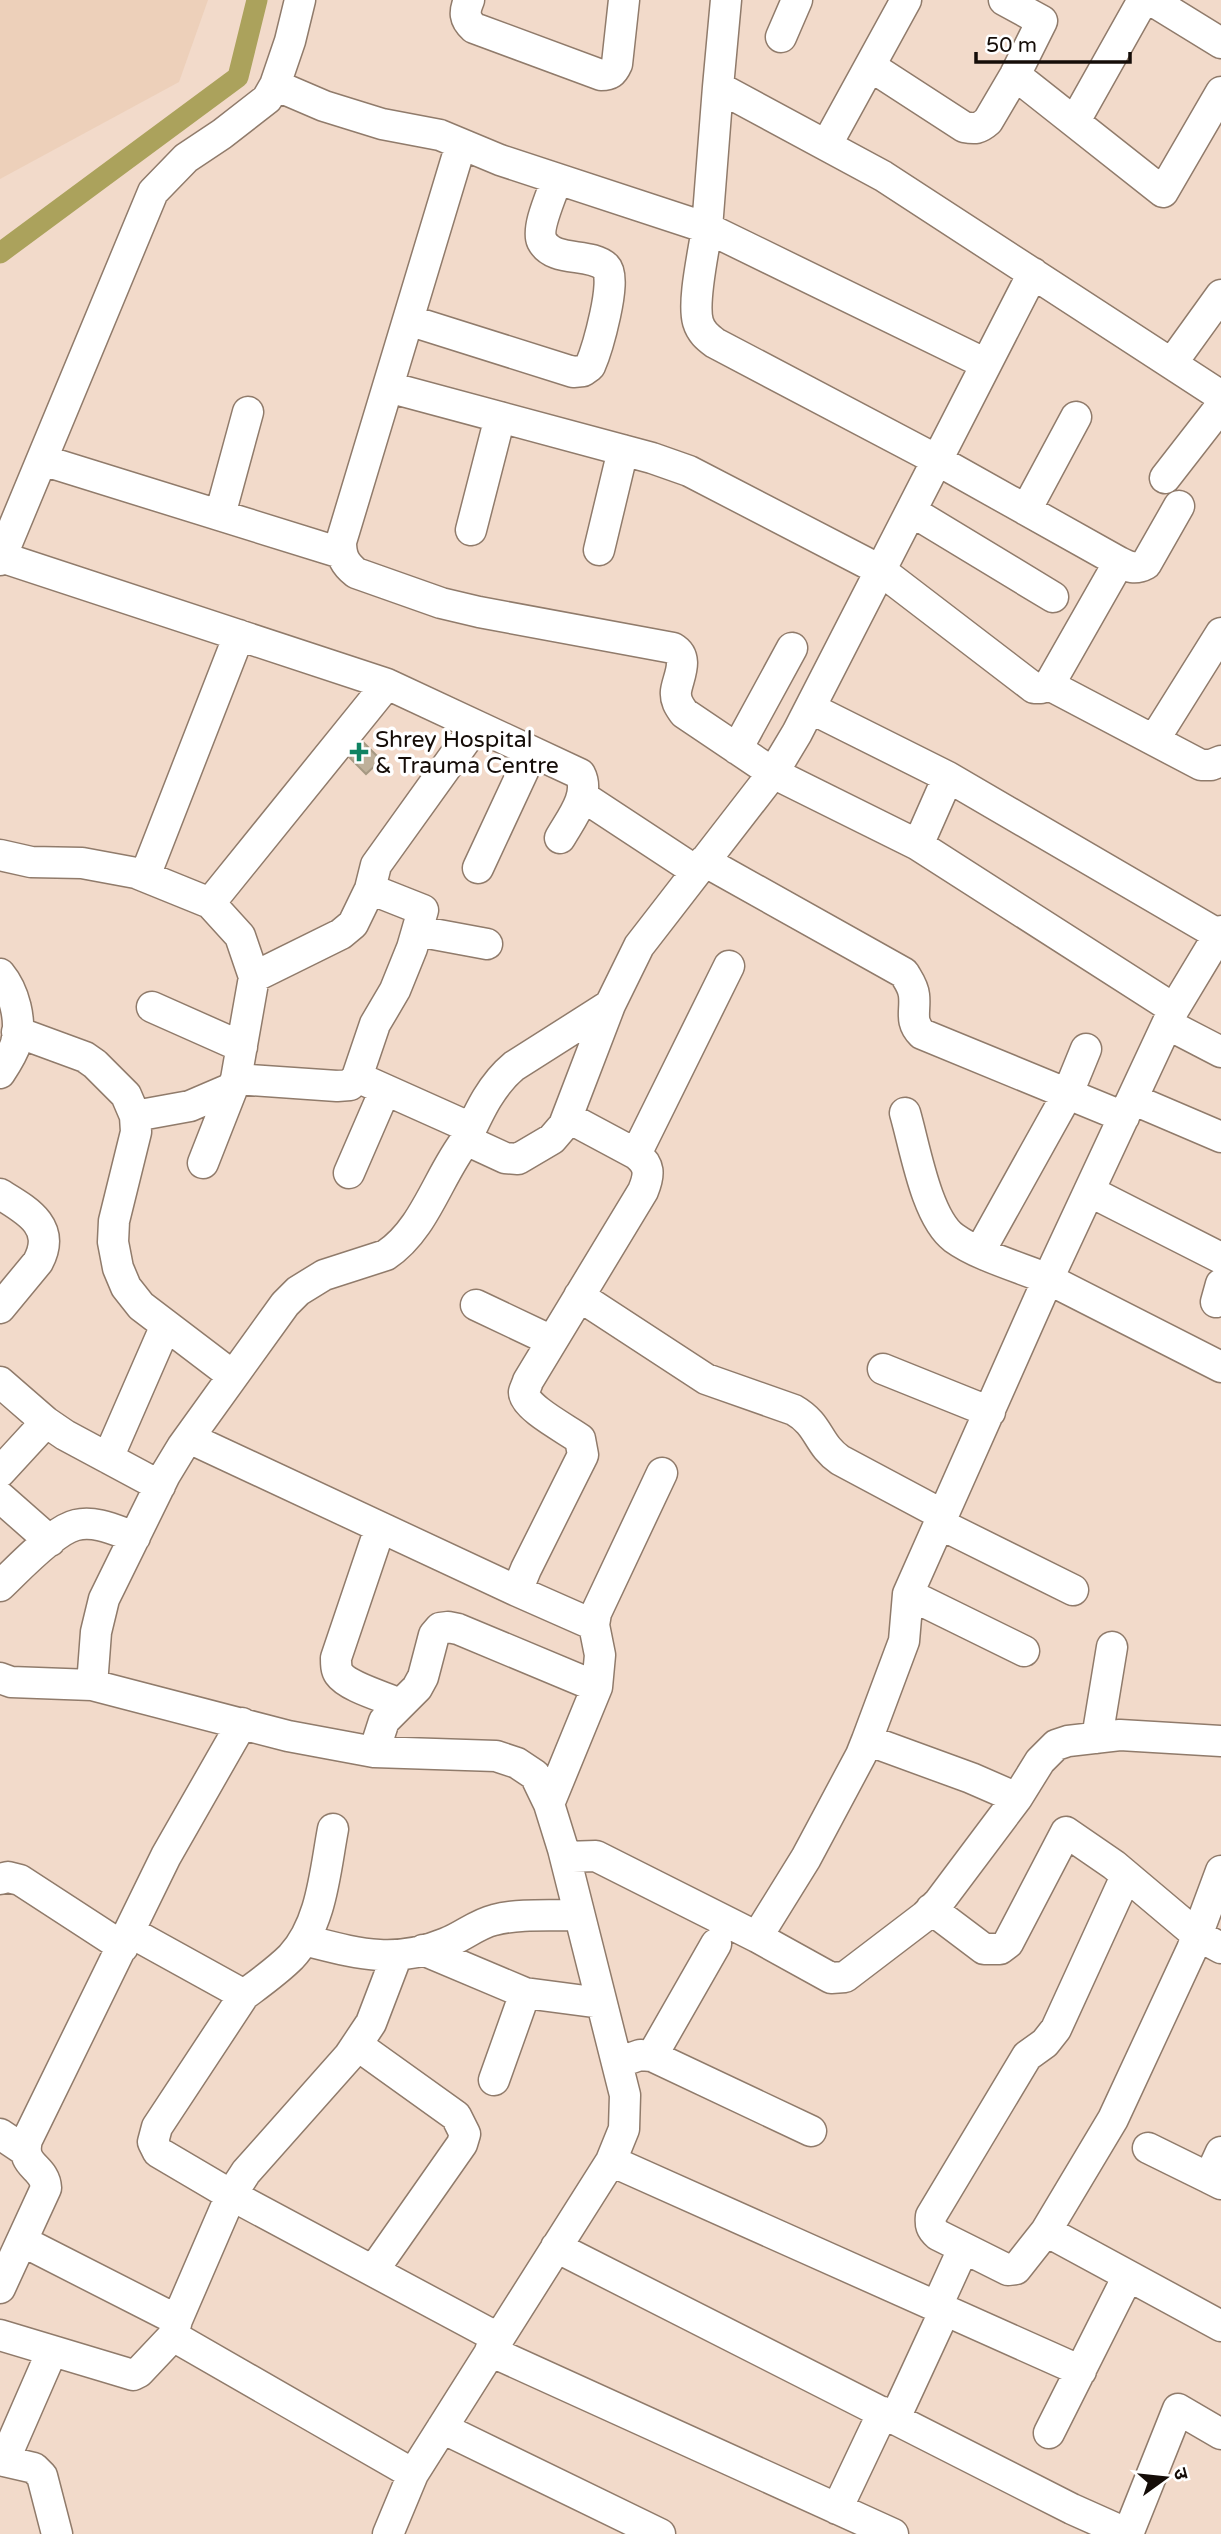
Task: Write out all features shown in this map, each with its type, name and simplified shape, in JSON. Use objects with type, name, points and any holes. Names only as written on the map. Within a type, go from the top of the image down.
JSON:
[{"type":"street","points":[[300,0],[290,41],[275,85],[267,99],[186,158],[153,192],[1,558],[387,684],[580,774],[584,780],[582,796],[559,838]]},
{"type":"street","points":[[469,0],[465,14],[467,21],[474,28],[601,75],[614,72],[617,64],[624,0]]},
{"type":"street","points":[[726,0],[707,228],[696,309],[698,323],[705,335],[715,343],[937,460],[1131,568],[1146,564],[1180,506]]},
{"type":"street","points":[[780,37],[797,0]]},
{"type":"street","points":[[827,144],[906,0]]},
{"type":"street","points":[[870,66],[964,127],[975,129],[988,121],[1042,21],[1004,0]]},
{"type":"street","points":[[1075,121],[1143,0]]},
{"type":"street","points":[[1151,0],[1221,43]]},
{"type":"street","points":[[1015,75],[1163,192],[1220,98]]},
{"type":"street","points":[[275,85],[382,124],[440,135],[500,160],[707,228],[986,364]]},
{"type":"street","points":[[718,87],[883,176],[1221,396]]},
{"type":"street","points":[[461,144],[341,542],[341,553],[346,565],[356,573],[441,603],[673,648],[681,658],[682,667],[676,692],[677,703],[684,713],[773,773],[918,845],[1221,1052]]},
{"type":"street","points":[[408,320],[573,372],[583,371],[590,366],[611,277],[607,268],[600,264],[555,252],[541,240],[540,229],[557,179]]},
{"type":"street","points":[[357,1077],[469,1134],[505,1158],[519,1159],[552,1139],[564,1125],[610,1005],[639,946],[773,773],[810,708],[1033,273]]},
{"type":"street","points":[[1172,363],[1221,295]]},
{"type":"street","points":[[388,387],[622,450],[688,471],[880,570],[1034,688],[1049,685],[1119,562]]},
{"type":"street","points":[[1165,478],[1221,406]]},
{"type":"street","points":[[220,515],[248,412]]},
{"type":"street","points":[[471,530],[500,417]]},
{"type":"street","points":[[1026,510],[1076,417]]},
{"type":"street","points":[[599,550],[622,450]]},
{"type":"street","points":[[42,460],[341,553]]},
{"type":"street","points":[[911,511],[1054,597]]},
{"type":"street","points":[[1154,740],[1221,633]]},
{"type":"street","points":[[145,876],[239,635]]},
{"type":"street","points":[[737,749],[792,648]]},
{"type":"street","points":[[209,903],[387,684]]},
{"type":"street","points":[[1049,685],[1201,765],[1221,761]]},
{"type":"street","points":[[757,1937],[806,1858],[861,1755],[904,1641],[908,1594],[1048,1279],[1128,1108],[1171,1017],[1220,933],[948,777],[810,708]]},
{"type":"street","points":[[254,976],[341,934],[353,924],[370,889],[376,865],[475,727]]},
{"type":"street","points":[[478,868],[532,752]]},
{"type":"street","points":[[918,845],[948,777]]},
{"type":"street","points":[[582,796],[700,866],[904,973],[914,995],[915,1027],[922,1034],[1068,1093],[1128,1108],[1221,1137]]},
{"type":"street","points":[[0,855],[31,862],[82,863],[145,876],[209,903],[240,936],[254,976],[234,1083],[203,1163]]},
{"type":"street","points":[[135,1116],[190,1105],[234,1083],[350,1085],[357,1077],[375,1024],[395,990],[423,910],[370,889]]},
{"type":"street","points":[[417,931],[487,944]]},
{"type":"street","points":[[636,1154],[729,966]]},
{"type":"street","points":[[0,974],[14,996],[17,1032],[16,1044],[0,1073]]},
{"type":"street","points":[[92,1685],[99,1614],[104,1599],[160,1486],[188,1438],[285,1304],[298,1291],[324,1275],[386,1255],[404,1240],[502,1076],[610,1005]]},
{"type":"street","points":[[152,1007],[242,1047]]},
{"type":"street","points":[[17,1032],[85,1057],[126,1095],[135,1116],[136,1132],[114,1221],[113,1242],[118,1268],[126,1287],[141,1306],[233,1376]]},
{"type":"street","points":[[980,1251],[1068,1093],[1086,1049]]},
{"type":"street","points":[[349,1172],[385,1090]]},
{"type":"street","points":[[905,1113],[928,1196],[937,1219],[951,1236],[1048,1279],[1221,1367]]},
{"type":"street","points":[[517,1591],[583,1455],[580,1439],[535,1409],[524,1393],[528,1381],[643,1191],[649,1171],[645,1161],[636,1154],[567,1117]]},
{"type":"street","points":[[1089,1191],[1221,1258]]},
{"type":"street","points":[[0,1194],[35,1217],[44,1240],[38,1262],[0,1308]]},
{"type":"street","points":[[579,1296],[706,1379],[807,1417],[816,1427],[827,1451],[840,1460],[942,1520],[1073,1590]]},
{"type":"street","points":[[476,1305],[552,1341]]},
{"type":"street","points":[[108,1458],[166,1325]]},
{"type":"street","points":[[883,1369],[990,1412]]},
{"type":"street","points":[[0,1382],[46,1422],[160,1486]]},
{"type":"street","points":[[0,1472],[46,1422]]},
{"type":"street","points":[[188,1438],[594,1625]]},
{"type":"street","points":[[549,1804],[597,1687],[600,1656],[594,1625],[596,1613],[662,1473]]},
{"type":"street","points":[[0,1497],[50,1541]]},
{"type":"street","points":[[0,1586],[25,1559],[75,1525],[98,1525],[135,1537]]},
{"type":"street","points":[[380,1528],[336,1658],[336,1667],[346,1681],[400,1704]]},
{"type":"street","points":[[908,1594],[1024,1651]]},
{"type":"street","points":[[374,1752],[384,1721],[417,1688],[423,1677],[434,1635],[440,1628],[448,1627],[597,1687]]},
{"type":"street","points":[[1097,1738],[1112,1647]]},
{"type":"street","points":[[0,1678],[11,1682],[92,1685],[288,1735],[374,1752],[496,1756],[517,1763],[535,1775],[549,1804],[625,2095],[624,2129],[611,2161],[413,2474],[388,2534]]},
{"type":"street","points":[[12,2142],[27,2140],[166,1856],[242,1723]]},
{"type":"street","points":[[565,1857],[596,1856],[757,1937],[831,1978],[845,1977],[932,1909],[1017,1798],[1040,1760],[1056,1745],[1120,1735],[1221,1741]]},
{"type":"street","points":[[867,1740],[1017,1798]]},
{"type":"street","points":[[333,1829],[318,1906],[304,1940],[292,1956],[244,1995],[153,2135],[158,2152],[231,2195],[373,2271],[494,2345],[893,2534]]},
{"type":"street","points":[[932,1909],[984,1949],[1000,1949],[1008,1943],[1066,1832],[1126,1875],[1209,1942]]},
{"type":"street","points":[[1126,1875],[1056,2029],[1045,2043],[1027,2056],[931,2216],[932,2230],[938,2235],[1001,2268],[1016,2269],[1046,2231],[1113,2119],[1209,1942],[1221,1871]]},
{"type":"street","points":[[0,1879],[8,1877],[20,1880],[126,1940],[244,1995]]},
{"type":"street","points":[[304,1940],[365,1955],[410,1952],[449,1942],[497,1919],[579,1914]]},
{"type":"street","points":[[652,2056],[716,1944]]},
{"type":"street","points":[[410,1952],[524,1993],[601,2003]]},
{"type":"street","points":[[0,2335],[133,2375],[139,2372],[175,2328],[231,2195],[246,2172],[335,2074],[357,2045],[410,1952]]},
{"type":"street","points":[[495,2080],[524,1993]]},
{"type":"street","points":[[357,2045],[456,2116],[465,2134],[462,2144],[373,2271]]},
{"type":"street","points":[[617,2063],[640,2055],[652,2056],[811,2131]]},
{"type":"street","points":[[0,2288],[46,2188],[45,2180],[12,2142]]},
{"type":"street","points":[[1148,2148],[1217,2171]]},
{"type":"street","points":[[611,2161],[1081,2371]]},
{"type":"street","points":[[1046,2231],[1221,2326]]},
{"type":"street","points":[[22,2241],[175,2328],[413,2474]]},
{"type":"street","points":[[556,2247],[1072,2509],[1128,2534],[1178,2409],[1221,2434]]},
{"type":"street","points":[[837,2509],[889,2415],[941,2308],[964,2249]]},
{"type":"street","points":[[1049,2433],[1128,2276]]},
{"type":"street","points":[[52,2351],[2,2461],[34,2468],[42,2476],[57,2534]]},
{"type":"street","points":[[442,2428],[660,2534]]},
{"type":"shaded area","points":[[0,0],[208,0],[179,82],[0,179]]},
{"type":"building","points":[[363,742],[381,760],[366,774],[350,758]]},
{"type":"waterway","points":[[0,253],[238,77],[257,0]]},
{"type":"place","name":"Shrey Hospital & Trauma Centre","points":[[359,752]]}]
